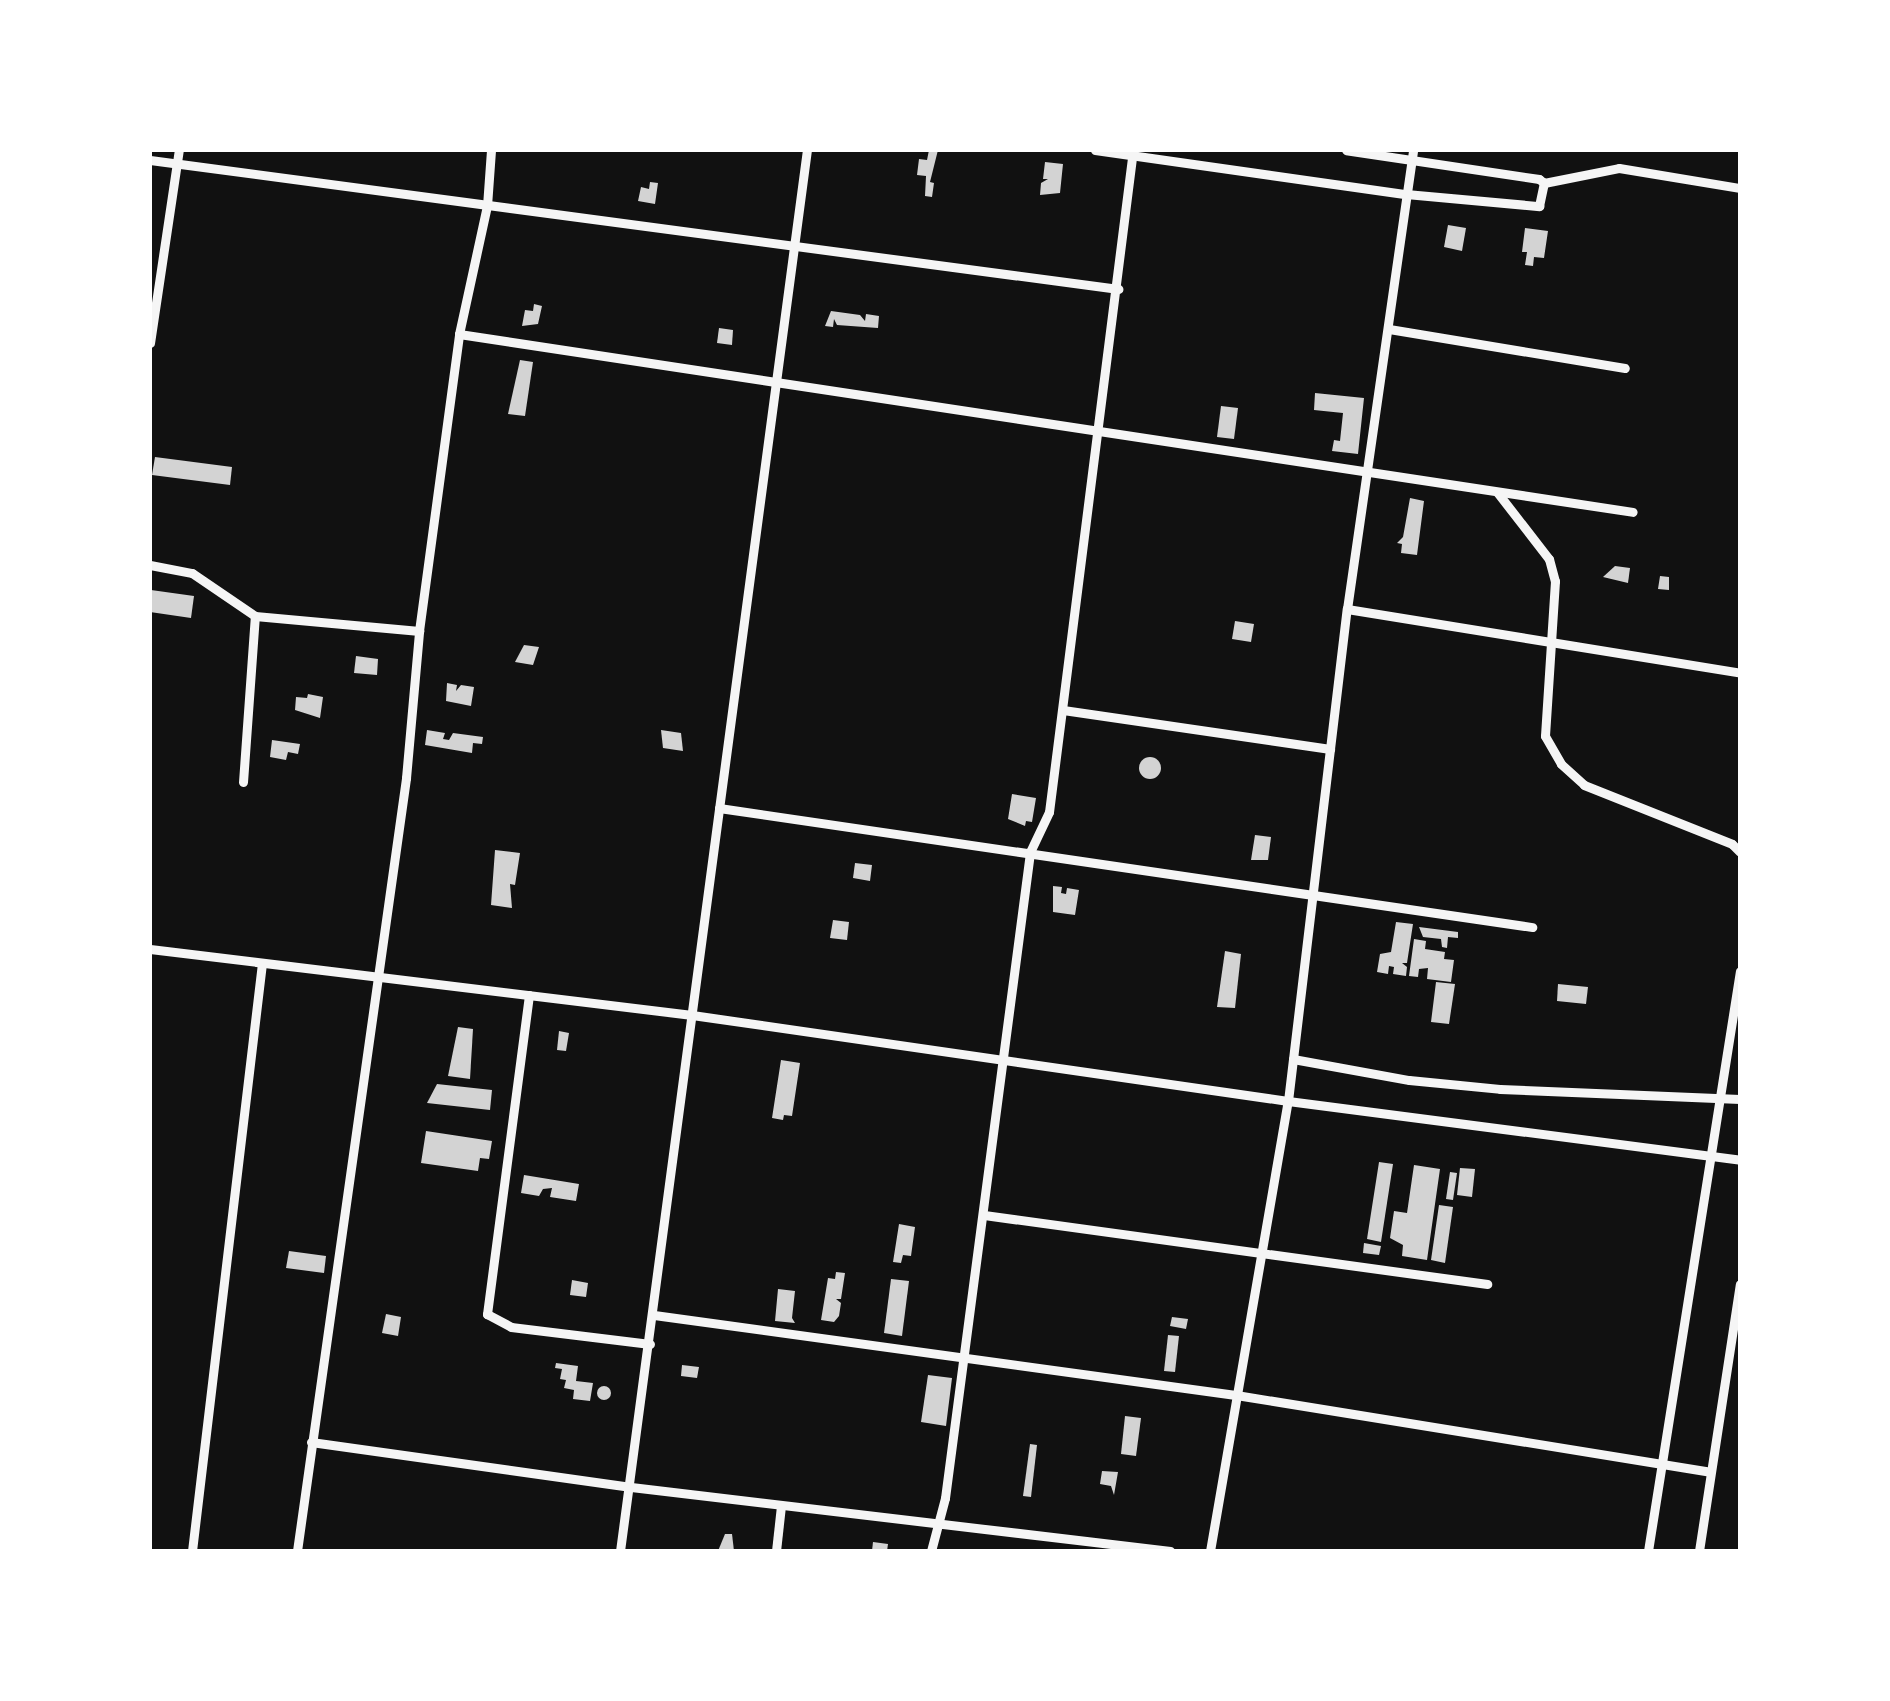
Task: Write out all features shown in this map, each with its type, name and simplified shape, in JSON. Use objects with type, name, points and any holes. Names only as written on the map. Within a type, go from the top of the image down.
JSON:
[{"type":"street","points":[[150,343],[180,150]]},
{"type":"street","points":[[297,1551],[375,976],[406,778],[419,632],[459,334],[487,206],[491,150]]},
{"type":"street","points":[[620,1551],[807,150]]},
{"type":"street","points":[[1094,150],[1534,208],[1540,206],[1544,182]]},
{"type":"street","points":[[1346,150],[1412,155],[1544,182],[1620,168],[1740,188]]},
{"type":"street","points":[[931,1551],[944,1498],[964,1357],[1030,852],[1049,812],[1133,153]]},
{"type":"street","points":[[1210,1551],[1288,1101],[1347,610],[1412,155]]},
{"type":"street","points":[[150,160],[1118,289]]},
{"type":"street","points":[[1389,329],[1624,368]]},
{"type":"street","points":[[459,334],[1633,512]]},
{"type":"street","points":[[1497,492],[1549,559],[1555,581],[1545,736],[1561,764],[1584,786],[1732,844],[1740,852]]},
{"type":"street","points":[[150,565],[192,573],[255,616],[419,632]]},
{"type":"street","points":[[1347,610],[1740,673]]},
{"type":"street","points":[[243,782],[255,616]]},
{"type":"street","points":[[1063,710],[1330,750]]},
{"type":"street","points":[[720,808],[1532,927]]},
{"type":"street","points":[[150,949],[692,1015],[1288,1101],[1740,1160]]},
{"type":"street","points":[[192,1551],[262,963]]},
{"type":"street","points":[[1648,1551],[1740,970]]},
{"type":"street","points":[[529,995],[487,1314],[511,1327],[650,1344]]},
{"type":"street","points":[[1293,1058],[1409,1080],[1500,1089],[1740,1099]]},
{"type":"street","points":[[984,1214],[1487,1284]]},
{"type":"street","points":[[1699,1551],[1740,1284]]},
{"type":"street","points":[[654,1314],[1236,1395],[1710,1472]]},
{"type":"street","points":[[311,1442],[631,1487],[1170,1551]]},
{"type":"street","points":[[776,1551],[782,1506]]},
{"type":"building","points":[[929,150],[938,150],[930,182],[934,183],[932,197],[925,196],[926,176],[917,175],[919,159],[927,160]]},
{"type":"building","points":[[1045,162],[1063,164],[1060,193],[1040,195],[1041,183],[1048,179],[1043,179]]},
{"type":"building","points":[[650,182],[658,183],[655,204],[638,201],[641,187],[649,189]]},
{"type":"building","points":[[1448,225],[1466,228],[1462,251],[1444,247]]},
{"type":"building","points":[[1525,228],[1548,231],[1544,258],[1534,257],[1533,266],[1525,265],[1527,252],[1522,252]]},
{"type":"building","points":[[534,304],[542,306],[538,324],[522,326],[525,310],[533,311]]},
{"type":"building","points":[[831,311],[860,315],[865,321],[866,314],[879,316],[878,328],[837,325],[834,319],[833,327],[825,326]]},
{"type":"building","points":[[719,328],[733,330],[732,345],[717,343]]},
{"type":"building","points":[[520,360],[533,362],[525,416],[508,414]]},
{"type":"building","points":[[1315,393],[1364,398],[1358,454],[1332,451],[1334,440],[1340,441],[1343,413],[1314,410]]},
{"type":"building","points":[[1221,406],[1238,408],[1234,439],[1217,437]]},
{"type":"building","points":[[155,457],[232,467],[230,485],[152,475]]},
{"type":"building","points":[[1410,498],[1424,501],[1417,555],[1401,553],[1402,544],[1397,543],[1403,537]]},
{"type":"building","points":[[1615,566],[1630,568],[1628,583],[1603,577]]},
{"type":"building","points":[[1660,576],[1669,577],[1669,590],[1658,589]]},
{"type":"building","points":[[151,590],[194,596],[191,618],[150,612]]},
{"type":"building","points":[[1235,621],[1254,624],[1251,642],[1232,639]]},
{"type":"building","points":[[524,645],[539,647],[533,665],[515,662]]},
{"type":"building","points":[[356,656],[378,659],[377,675],[354,673]]},
{"type":"building","points":[[447,683],[457,685],[456,691],[461,685],[474,687],[471,706],[446,701]]},
{"type":"building","points":[[308,694],[323,697],[320,718],[295,710],[296,697],[307,698]]},
{"type":"building","points":[[427,730],[445,733],[443,739],[449,740],[453,733],[483,737],[482,744],[473,743],[472,753],[425,745]]},
{"type":"building","points":[[661,730],[681,733],[683,751],[663,748]]},
{"type":"building","points":[[272,740],[300,744],[298,754],[288,752],[286,760],[270,757]]},
{"type":"building","points":[[1150,757],[1161,768],[1150,779],[1139,768]]},
{"type":"building","points":[[1012,794],[1036,798],[1032,822],[1026,821],[1025,826],[1008,819]]},
{"type":"building","points":[[1255,835],[1271,837],[1268,860],[1251,860]]},
{"type":"building","points":[[495,850],[520,853],[515,885],[510,884],[512,908],[491,905]]},
{"type":"building","points":[[855,863],[872,865],[870,881],[853,878]]},
{"type":"building","points":[[1053,886],[1062,887],[1061,893],[1066,894],[1067,888],[1079,890],[1075,915],[1053,912]]},
{"type":"building","points":[[833,920],[849,922],[847,940],[830,938]]},
{"type":"building","points":[[1396,922],[1413,924],[1407,963],[1402,963],[1407,967],[1406,976],[1393,974],[1394,967],[1389,966],[1388,974],[1377,972],[1380,954],[1391,952]]},
{"type":"building","points":[[1419,927],[1458,932],[1458,938],[1448,937],[1447,948],[1442,947],[1441,939],[1423,937]]},
{"type":"building","points":[[1414,939],[1426,941],[1425,949],[1445,952],[1444,959],[1454,960],[1451,982],[1427,979],[1428,968],[1419,969],[1418,977],[1409,976]]},
{"type":"building","points":[[1225,951],[1241,954],[1235,1008],[1217,1007]]},
{"type":"building","points":[[1436,982],[1455,984],[1449,1024],[1431,1022]]},
{"type":"building","points":[[1558,984],[1588,987],[1586,1004],[1557,1001]]},
{"type":"building","points":[[458,1027],[473,1029],[470,1079],[448,1076]]},
{"type":"building","points":[[559,1031],[569,1033],[566,1051],[557,1050]]},
{"type":"building","points":[[781,1060],[800,1063],[792,1116],[784,1115],[783,1120],[772,1118]]},
{"type":"building","points":[[437,1084],[492,1090],[490,1110],[427,1103]]},
{"type":"building","points":[[426,1131],[492,1141],[489,1159],[480,1158],[478,1171],[421,1163]]},
{"type":"building","points":[[1379,1162],[1393,1164],[1381,1242],[1367,1239]]},
{"type":"building","points":[[1414,1165],[1440,1169],[1427,1260],[1402,1256],[1403,1245],[1390,1238],[1394,1211],[1407,1213]]},
{"type":"building","points":[[1460,1168],[1475,1169],[1472,1197],[1457,1195]]},
{"type":"building","points":[[1450,1172],[1457,1173],[1453,1200],[1446,1199]]},
{"type":"building","points":[[524,1175],[579,1184],[576,1201],[550,1197],[552,1188],[543,1189],[539,1196],[521,1193]]},
{"type":"building","points":[[1439,1205],[1453,1207],[1445,1263],[1431,1260]]},
{"type":"building","points":[[899,1224],[915,1227],[911,1256],[903,1255],[901,1263],[893,1262]]},
{"type":"building","points":[[1364,1243],[1381,1246],[1379,1255],[1363,1253]]},
{"type":"building","points":[[289,1251],[326,1256],[324,1273],[286,1268]]},
{"type":"building","points":[[836,1272],[845,1273],[841,1299],[836,1299],[841,1303],[839,1316],[834,1322],[821,1320],[828,1278],[835,1279]]},
{"type":"building","points":[[891,1279],[909,1281],[902,1336],[884,1333]]},
{"type":"building","points":[[572,1280],[588,1283],[586,1297],[570,1295]]},
{"type":"building","points":[[778,1289],[795,1291],[795,1323],[775,1321]]},
{"type":"building","points":[[386,1314],[401,1317],[398,1336],[382,1333]]},
{"type":"building","points":[[1172,1317],[1188,1319],[1186,1329],[1170,1326]]},
{"type":"building","points":[[1168,1335],[1179,1336],[1175,1372],[1164,1371]]},
{"type":"building","points":[[556,1363],[578,1366],[576,1381],[593,1383],[590,1401],[573,1399],[574,1390],[564,1388],[566,1380],[560,1379],[562,1369],[555,1368]]},
{"type":"building","points":[[682,1365],[699,1367],[697,1378],[681,1376]]},
{"type":"building","points":[[928,1375],[952,1378],[946,1426],[921,1422]]},
{"type":"building","points":[[604,1386],[611,1393],[604,1400],[597,1393]]},
{"type":"building","points":[[1125,1416],[1141,1418],[1136,1456],[1121,1454]]},
{"type":"building","points":[[1030,1444],[1037,1445],[1031,1497],[1023,1496]]},
{"type":"building","points":[[1102,1471],[1118,1472],[1114,1495],[1111,1486],[1100,1484]]},
{"type":"building","points":[[725,1534],[732,1534],[734,1551],[718,1551]]},
{"type":"building","points":[[873,1542],[888,1544],[887,1551],[872,1551]]}]
